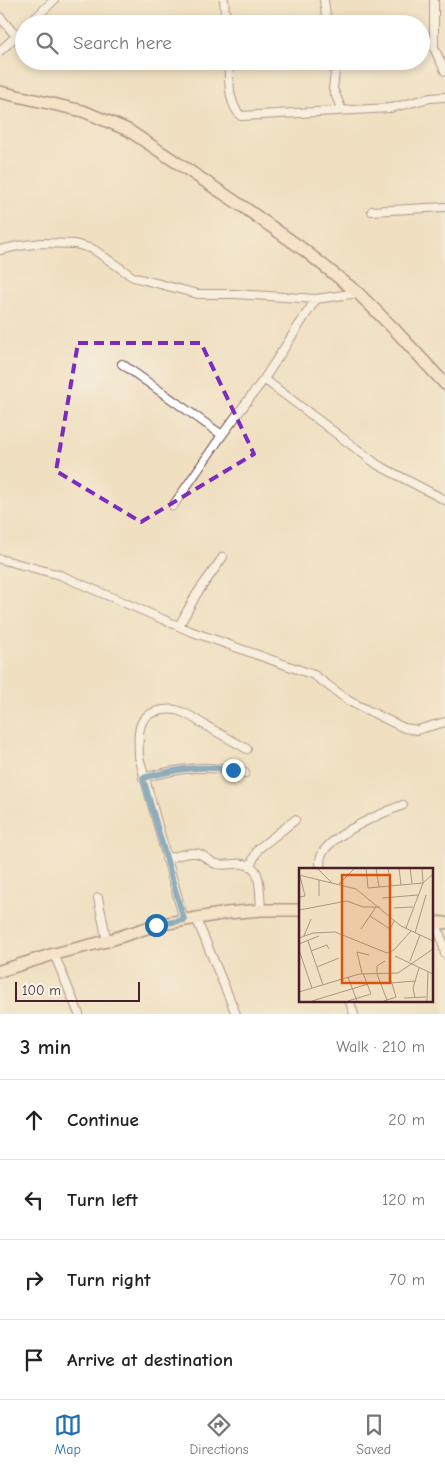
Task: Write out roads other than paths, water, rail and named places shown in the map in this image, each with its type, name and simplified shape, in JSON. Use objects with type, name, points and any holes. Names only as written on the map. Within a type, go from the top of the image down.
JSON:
[{"type":"street","points":[[38,15],[54,0]]},
{"type":"street","points":[[224,0],[225,15]]},
{"type":"street","points":[[324,0],[326,15]]},
{"type":"street","points":[[434,0],[434,48],[445,70]]},
{"type":"street","points":[[0,17],[15,35]]},
{"type":"street","points":[[0,51],[15,37]]},
{"type":"street","points":[[229,70],[231,98],[234,109],[241,116],[391,108],[430,98],[445,97]]},
{"type":"street","points":[[335,70],[333,89],[342,110]]},
{"type":"street","points":[[0,92],[83,111],[128,130],[245,208],[304,250],[358,293],[396,330],[445,384]]},
{"type":"street","points":[[372,211],[445,207]]},
{"type":"street","points":[[0,250],[42,243],[75,244],[93,249],[133,276],[198,294],[235,294],[316,299],[358,293]]},
{"type":"street","points":[[173,506],[264,378],[316,299]]},
{"type":"street","points":[[122,364],[222,435]]},
{"type":"street","points":[[264,378],[378,466],[445,500]]},
{"type":"street","points":[[179,626],[196,595],[223,557]]},
{"type":"street","points":[[0,559],[60,575],[179,626],[314,675],[348,701],[404,728],[417,730],[445,722]]},
{"type":"street","points":[[184,920],[143,778],[139,757],[139,730],[142,720],[148,714],[161,710],[174,710],[188,714],[208,728],[247,749]]},
{"type":"street","points":[[143,778],[166,771],[209,767],[245,773]]},
{"type":"street","points":[[321,868],[320,859],[323,852],[337,838],[403,804]]},
{"type":"street","points":[[250,866],[258,849],[296,820]]},
{"type":"street","points":[[166,859],[194,852],[217,864],[243,864],[250,866],[258,875],[262,910]]},
{"type":"street","points":[[98,898],[107,941]]},
{"type":"street","points":[[0,971],[156,925],[262,910],[299,910]]},
{"type":"street","points":[[196,918],[236,1014]]},
{"type":"street","points":[[437,923],[445,954]]},
{"type":"street","points":[[54,954],[79,1014]]},
{"type":"street","points":[[350,1002],[354,1014]]}]
